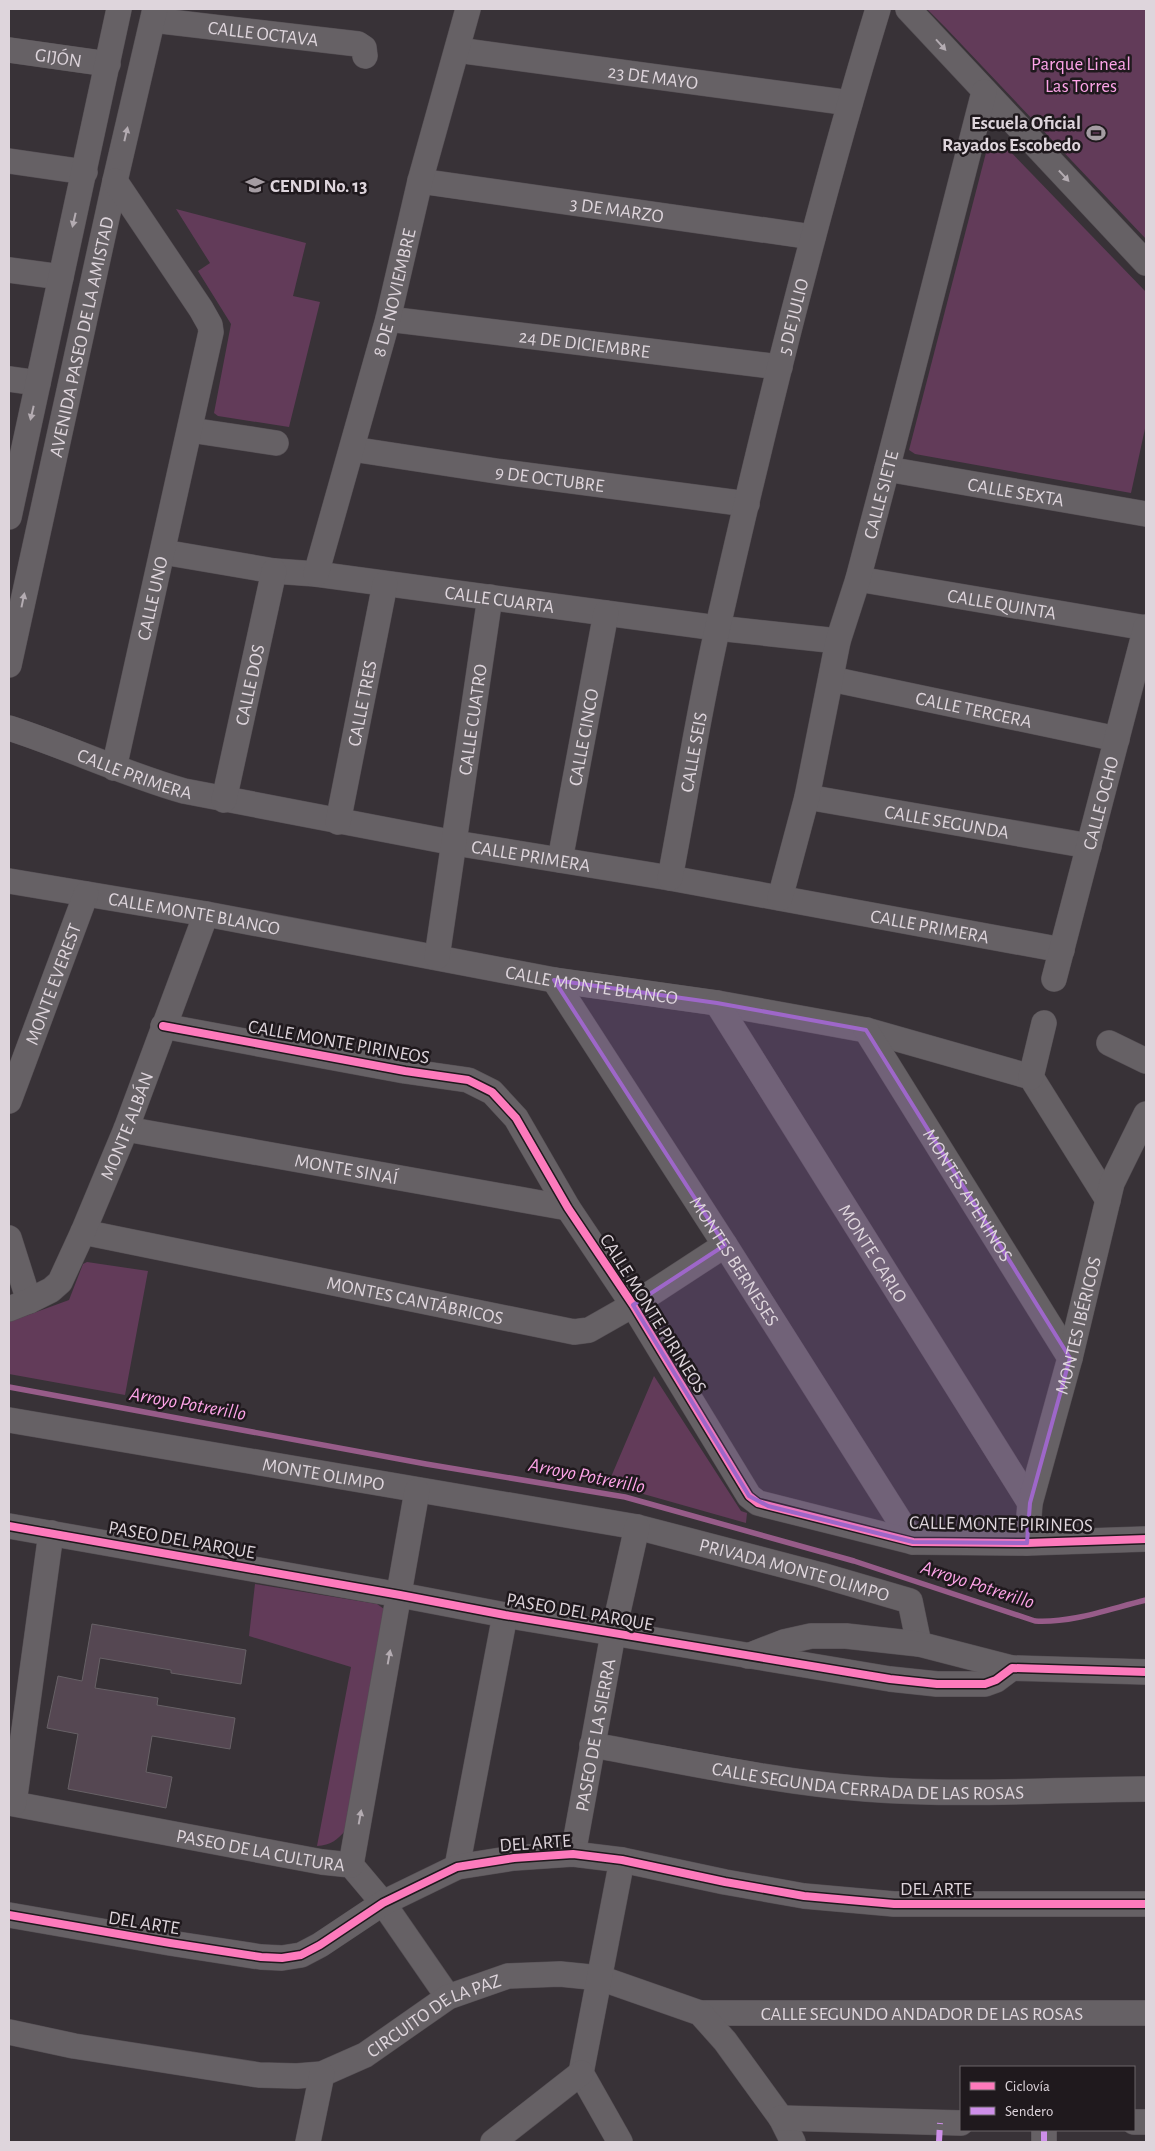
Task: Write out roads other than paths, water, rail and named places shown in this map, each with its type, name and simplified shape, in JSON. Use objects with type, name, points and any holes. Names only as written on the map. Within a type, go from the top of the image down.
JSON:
[{"type":"street","name":"AVENIDA PASEO DE LA AMISTAD","points":[[9,517],[11,492],[38,383],[120,9]]},
{"type":"street","name":"8 DE NOVIEMBRE","points":[[316,574],[388,319],[420,182],[468,9]]},
{"type":"street","name":"5 DE JULIO","points":[[718,628],[813,237],[878,9]]},
{"type":"street","points":[[908,9],[1146,263]]},
{"type":"street","name":"AVENIDA PASEO DE LA AMISTAD","points":[[9,665],[44,498],[154,14]]},
{"type":"street","name":"CALLE OCTAVA","points":[[154,14],[358,44],[364,48],[365,56]]},
{"type":"street","name":"GIJÓN","points":[[9,50],[108,64]]},
{"type":"street","name":"23 DE MAYO","points":[[457,50],[850,102]]},
{"type":"street","name":"CALLE SIETE","points":[[780,898],[807,797],[838,640],[858,579],[984,92]]},
{"type":"street","points":[[9,161],[85,172]]},
{"type":"street","name":"CALLE UNO","points":[[114,768],[210,342],[210,325],[150,231],[115,181]]},
{"type":"street","name":"3 DE MARZO","points":[[420,182],[813,237]]},
{"type":"street","points":[[9,270],[61,277]]},
{"type":"street","name":"24 DE DICIEMBRE","points":[[388,319],[780,367]]},
{"type":"street","points":[[9,379],[38,383]]},
{"type":"street","points":[[190,430],[276,443]]},
{"type":"street","name":"9 DE OCTUBRE","points":[[352,449],[505,472],[748,504]]},
{"type":"street","name":"CALLE SEXTA","points":[[887,469],[1146,514]]},
{"type":"street","points":[[11,492],[44,498]]},
{"type":"street","name":"CALLE CUARTA","points":[[163,552],[274,571],[316,574],[718,628],[838,640]]},
{"type":"street","name":"CALLE DOS","points":[[224,800],[274,571]]},
{"type":"street","name":"CALLE QUINTA","points":[[858,579],[1146,627]]},
{"type":"street","name":"CALLE TRES","points":[[338,822],[385,584]]},
{"type":"street","name":"CALLE CUATRO","points":[[437,957],[490,597]]},
{"type":"street","name":"CALLE CINCO","points":[[560,860],[606,613]]},
{"type":"street","name":"CALLE OCHO","points":[[1054,979],[1146,627]]},
{"type":"street","name":"CALLE SEIS","points":[[670,878],[718,628]]},
{"type":"street","name":"CALLE TERCERA","points":[[831,679],[1117,739]]},
{"type":"street","name":"CALLE PRIMERA","points":[[9,728],[59,745],[149,782],[224,800],[455,843],[670,878],[1062,950]]},
{"type":"street","name":"CALLE SEGUNDA","points":[[807,797],[1089,846]]},
{"type":"street","name":"CALLE MONTE BLANCO","points":[[9,881],[206,914],[554,980],[717,1003],[866,1030],[1031,1077]]},
{"type":"street","name":"MONTE EVEREST","points":[[9,1101],[86,894]]},
{"type":"street","name":"MONTE ALBÁN","points":[[19,1305],[51,1290],[60,1282],[126,1128],[206,914]]},
{"type":"street","name":"MONTES BERNESES","points":[[554,980],[913,1542]]},
{"type":"street","name":"MONTE CARLO","points":[[717,1003],[1030,1502]]},
{"type":"street","points":[[1044,1023],[1031,1077],[1108,1200]]},
{"type":"street","name":"CALLE MONTE PIRINEOS","points":[[163,1026],[405,1071],[468,1080],[492,1092],[516,1118],[568,1208],[633,1305],[729,1464],[753,1500],[768,1506],[913,1542],[1027,1543],[1146,1540]]},
{"type":"street","name":"MONTES APENINOS","points":[[866,1030],[1070,1358]]},
{"type":"street","points":[[1109,1043],[1146,1062]]},
{"type":"street","name":"MONTES IBÉRICOS","points":[[1027,1543],[1030,1502],[1070,1358],[1112,1183],[1146,1114]]},
{"type":"street","name":"MONTE SINAÍ","points":[[126,1128],[568,1208]]},
{"type":"street","name":"MONTES CANTÁBRICOS","points":[[83,1232],[574,1332],[589,1330],[633,1305],[725,1245]]},
{"type":"street","points":[[9,1238],[19,1305]]},
{"type":"street","name":"MONTE OLIMPO","points":[[9,1420],[637,1527]]},
{"type":"street","points":[[351,1865],[417,1491]]},
{"type":"street","name":"PASEO DEL PARQUE","points":[[9,1526],[613,1634],[881,1678],[936,1684],[990,1683],[1012,1668]]},
{"type":"street","name":"PASEO DE LA SIERRA","points":[[573,1854],[613,1634],[637,1527]]},
{"type":"street","name":"PRIVADA MONTE OLIMPO","points":[[637,1527],[822,1575],[910,1601],[918,1644]]},
{"type":"street","points":[[11,1803],[51,1533]]},
{"type":"street","points":[[457,1867],[506,1615]]},
{"type":"street","points":[[747,1656],[784,1642],[812,1636],[846,1636],[918,1644],[1012,1668],[1146,1672]]},
{"type":"street","name":"CALLE SEGUNDA CERRADA DE LAS ROSAS","points":[[592,1745],[814,1784],[866,1789],[926,1791],[1146,1789]]},
{"type":"street","name":"PASEO DE LA CULTURA","points":[[11,1803],[322,1862],[351,1865],[383,1904],[448,1997]]},
{"type":"street","name":"DEL ARTE","points":[[9,1915],[170,1943],[261,1957],[282,1958],[301,1955],[320,1945],[383,1904],[457,1867],[514,1858],[573,1854],[622,1860],[804,1896],[860,1902],[894,1904],[1146,1904]]},
{"type":"street","points":[[493,2142],[581,2073],[622,1860]]},
{"type":"street","name":"CIRCUITO DE LA PAZ","points":[[9,2032],[74,2046],[258,2075],[297,2076],[322,2074],[365,2055],[448,1997],[508,1976],[560,1974],[600,1978],[700,2012]]},
{"type":"street","points":[[700,2012],[725,2042],[780,2118],[793,2142]]},
{"type":"street","name":"CALLE SEGUNDO ANDADOR DE LAS ROSAS","points":[[700,2012],[1146,2012]]},
{"type":"street","points":[[581,2073],[620,2142]]},
{"type":"street","points":[[308,2142],[322,2074]]},
{"type":"street","points":[[780,2118],[947,2129]]},
{"type":"waterway","name":"Arroyo Potrerillo","points":[[9,1387],[426,1464],[625,1497],[854,1561],[1035,1621],[1077,1618],[1146,1600]]},
{"type":"place","name":"Escuela Oficial Rayados Escobedo","points":[[1096,133]]},
{"type":"place","name":"CENDI No. 13","points":[[255,185]]},
{"type":"park label","name":"Parque Lineal Las Torres","points":[[1081,74]]}]
